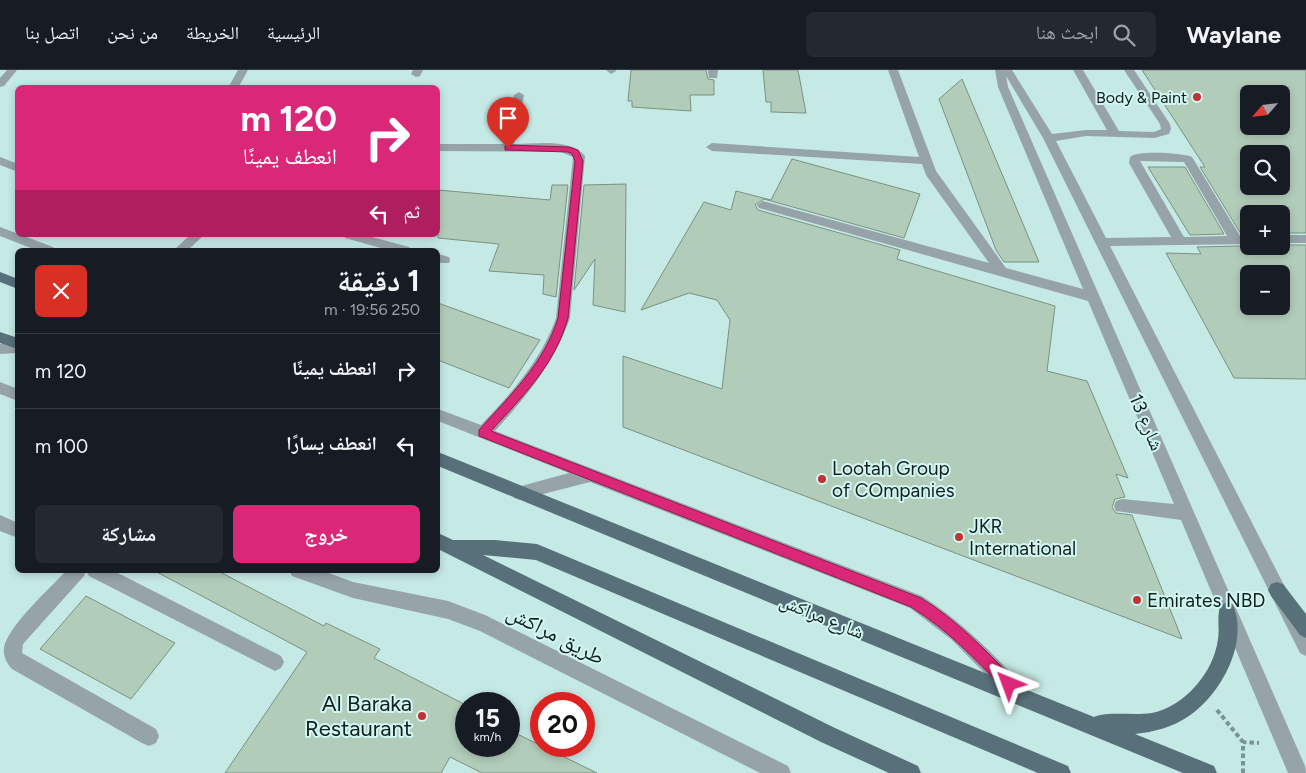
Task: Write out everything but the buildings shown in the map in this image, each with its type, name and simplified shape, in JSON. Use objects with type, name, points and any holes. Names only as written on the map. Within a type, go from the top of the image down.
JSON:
[{"type":"main road","points":[[0,276],[15,283]]},
{"type":"main road","points":[[0,337],[15,344]]},
{"type":"main road","name":"شارع مراكش","points":[[440,460],[1207,773]]},
{"type":"main road","points":[[445,545],[911,773]]},
{"type":"main road","points":[[445,545],[510,547],[537,552],[1061,773]]},
{"type":"main road","points":[[1277,590],[1306,629]]},
{"type":"main road","points":[[1091,725],[1125,725],[1157,721],[1185,708],[1203,692],[1221,667],[1228,640],[1227,611]]},
{"type":"street","points":[[0,84],[12,70]]},
{"type":"street","points":[[235,85],[243,70]]},
{"type":"street","points":[[893,70],[925,161],[941,190],[1001,271]]},
{"type":"street","name":"شارع 13","points":[[1000,70],[1003,87],[1298,773]]},
{"type":"street","name":"شارع 13","points":[[1007,70],[1020,88],[1049,138],[1306,647]]},
{"type":"street","points":[[1078,70],[1115,134]]},
{"type":"street","points":[[1049,138],[1076,133],[1160,134],[1166,129],[1129,70]]},
{"type":"street","points":[[508,148],[519,96]]},
{"type":"street","points":[[712,147],[925,161]]},
{"type":"street","points":[[440,148],[569,150],[575,152],[579,161],[563,318],[559,333],[549,354],[535,376],[483,433]]},
{"type":"street","points":[[1180,241],[1135,163],[1134,160],[1137,157],[1184,158],[1188,160],[1240,237]]},
{"type":"street","points":[[0,161],[15,167]]},
{"type":"street","points":[[763,206],[1093,297]]},
{"type":"street","points":[[0,231],[15,237]]},
{"type":"street","points":[[15,237],[44,248]]},
{"type":"street","points":[[182,248],[196,237]]},
{"type":"street","points":[[356,237],[398,248]]},
{"type":"street","points":[[1290,239],[1306,239]]},
{"type":"street","points":[[1102,242],[1240,240]]},
{"type":"street","points":[[0,349],[15,346]]},
{"type":"street","points":[[0,388],[15,394]]},
{"type":"street","points":[[440,416],[916,602],[960,634],[1021,696]]},
{"type":"street","points":[[520,493],[589,475]]},
{"type":"street","points":[[1122,506],[1186,513]]},
{"type":"street","points":[[0,523],[15,530]]},
{"type":"street","points":[[75,573],[16,638],[12,648],[13,657],[18,663],[149,736]]},
{"type":"street","points":[[101,573],[276,662]]},
{"type":"street","name":"طريق مراكش","points":[[306,573],[353,590],[448,610],[485,624],[781,773]]},
{"type":"path","points":[[1203,692],[1243,742]]},
{"type":"place","name":"Body & Paint","points":[[1197,97]]},
{"type":"place","name":"Lootah Group of COmpanies","points":[[822,479]]},
{"type":"place","name":"JKR International","points":[[959,537]]},
{"type":"place","name":"Emirates NBD","points":[[1137,600]]},
{"type":"place","name":"Al Baraka Restaurant","points":[[422,716]]},
{"type":"route","points":[[508,148],[562,148],[575,152],[579,161],[563,318],[559,333],[545,362],[535,376],[483,433],[916,602],[960,634],[1009,684]]}]
